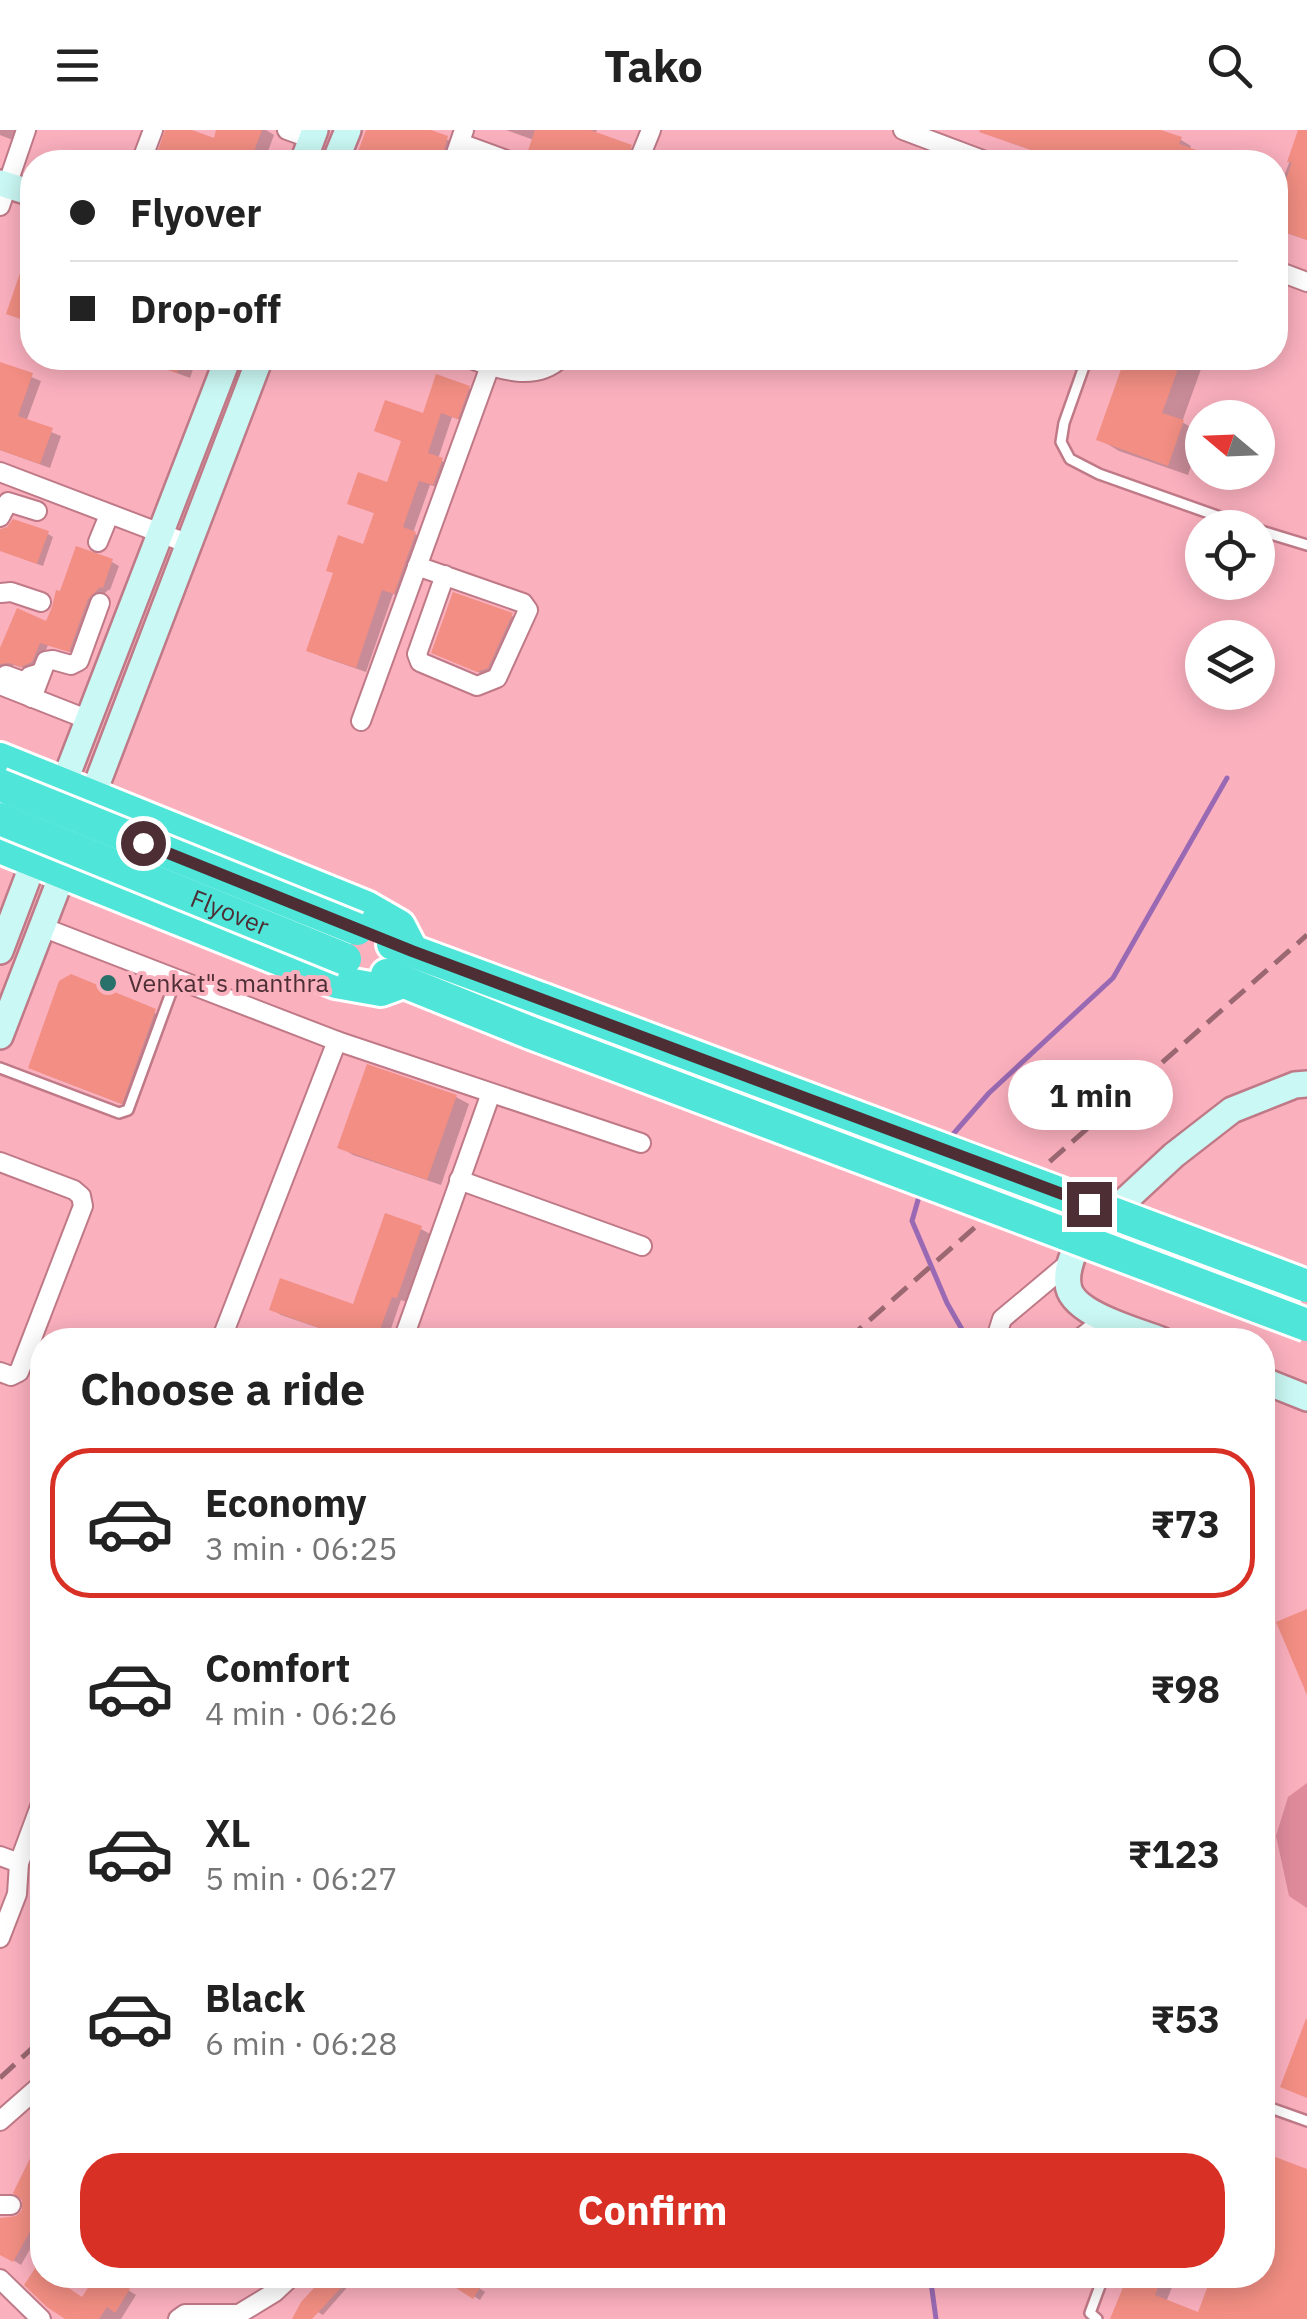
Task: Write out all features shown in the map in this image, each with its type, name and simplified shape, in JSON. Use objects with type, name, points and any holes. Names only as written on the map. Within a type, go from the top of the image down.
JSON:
[{"type":"highway","points":[[0,759],[366,907],[399,926],[408,966],[531,1033],[1307,1325]]},
{"type":"highway","name":"Flyover","points":[[0,786],[351,944]]},
{"type":"highway","name":"Flyover","points":[[0,819],[408,966]]},
{"type":"highway","points":[[0,847],[336,982],[382,990],[408,966]]},
{"type":"highway","points":[[408,966],[544,1000],[1307,1286]]},
{"type":"main road","points":[[78,790],[89,720],[223,370]]},
{"type":"main road","points":[[0,1036],[42,927],[49,866],[78,790],[189,544],[255,370]]},
{"type":"main road","points":[[0,950],[6,914],[49,866]]},
{"type":"main road","points":[[6,914],[42,927]]},
{"type":"main road","points":[[1131,1328],[1074,1302],[1068,1286],[1070,1262],[1078,1245],[1174,1155],[1232,1110],[1307,1084]]},
{"type":"main road","points":[[1275,1385],[1307,1398]]},
{"type":"street","points":[[2,191],[26,130]]},
{"type":"street","points":[[904,130],[956,150]]},
{"type":"street","points":[[462,136],[489,150]]},
{"type":"street","points":[[361,721],[489,370]]},
{"type":"street","points":[[512,370],[540,370]]},
{"type":"street","points":[[0,472],[189,544]]},
{"type":"street","points":[[0,517],[8,502],[37,510]]},
{"type":"street","points":[[98,542],[109,515]]},
{"type":"street","points":[[418,566],[446,575],[523,603],[528,610],[497,678],[477,686],[420,662],[417,654],[446,575]]},
{"type":"street","points":[[0,594],[11,592],[41,602]]},
{"type":"street","points":[[32,698],[46,661],[71,665],[78,661],[100,602]]},
{"type":"street","points":[[3,680],[25,682],[40,674]]},
{"type":"street","points":[[3,680],[32,698],[89,720]]},
{"type":"street","points":[[42,927],[336,1041],[641,1143]]},
{"type":"street","points":[[226,1328],[336,1041]]},
{"type":"street","points":[[407,1328],[491,1093]]},
{"type":"street","points":[[0,1162],[81,1196],[83,1206],[36,1328]]},
{"type":"street","points":[[459,1180],[642,1246]]},
{"type":"street","points":[[1000,1328],[1002,1319],[1070,1262]]},
{"type":"street","points":[[1093,1328],[1106,1318]]},
{"type":"street","points":[[0,1372],[10,1376],[19,1372],[30,1343]]},
{"type":"street","points":[[0,1938],[17,1894],[18,1863],[30,1832]]},
{"type":"street","points":[[0,1856],[18,1863]]},
{"type":"street","points":[[0,2120],[30,2094]]},
{"type":"street","points":[[0,2279],[42,2319]]},
{"type":"street","points":[[178,2319],[185,2314],[238,2314],[279,2288]]},
{"type":"lane","points":[[1084,370],[1061,442],[1070,459],[1100,474],[1201,510]]},
{"type":"lane","points":[[1275,536],[1307,546]]},
{"type":"lane","points":[[0,1068],[119,1113],[128,1110],[176,979]]},
{"type":"lane","points":[[1275,2110],[1307,2121]]},
{"type":"lane","points":[[1097,2319],[1090,2314],[1099,2288]]},
{"type":"shaded area","points":[[1307,1783],[1307,1908],[1289,1896],[1276,1836],[1288,1797]]},
{"type":"building","points":[[165,130],[192,130],[214,138],[216,130],[262,130],[254,150],[158,150]]},
{"type":"building","points":[[366,130],[431,130],[448,136],[444,150],[359,150]]},
{"type":"building","points":[[535,130],[590,130],[632,145],[630,150],[528,150]]},
{"type":"building","points":[[1161,130],[1182,137],[1179,144],[1197,150],[1031,150],[979,132]]},
{"type":"building","points":[[1298,130],[1307,130],[1307,240],[1288,233],[1288,174],[1292,162],[1288,159]]},
{"type":"building","points":[[20,273],[20,319],[6,314]]},
{"type":"building","points":[[0,362],[33,373],[18,416],[53,428],[40,464],[0,450]]},
{"type":"building","points":[[1121,370],[1178,370],[1162,413],[1184,420],[1168,466],[1096,440]]},
{"type":"building","points":[[436,374],[470,386],[458,419],[441,413],[428,453],[443,458],[433,485],[419,481],[403,527],[416,532],[394,594],[382,590],[356,668],[306,651],[333,573],[326,571],[338,535],[363,544],[374,513],[347,504],[358,472],[387,482],[401,441],[374,431],[385,400],[423,413]]},
{"type":"building","points":[[13,519],[49,531],[37,564],[0,551],[0,529]]},
{"type":"building","points":[[76,546],[113,559],[103,588],[88,599],[69,652],[40,643],[32,662],[21,667],[0,664],[0,648],[17,608],[46,621]]},
{"type":"building","points":[[453,592],[513,613],[488,668],[477,672],[431,653]]},
{"type":"building","points":[[71,974],[156,1009],[122,1104],[28,1068],[59,981]]},
{"type":"building","points":[[367,1064],[457,1095],[427,1180],[337,1148]]},
{"type":"building","points":[[385,1213],[422,1226],[397,1298],[392,1297],[380,1328],[320,1328],[269,1310],[280,1278],[353,1304]]},
{"type":"building","points":[[1307,1609],[1307,1695],[1276,1622]]},
{"type":"building","points":[[1307,2019],[1307,2098],[1280,2087]]},
{"type":"building","points":[[1275,2157],[1307,2169],[1307,2319],[1110,2319],[1123,2288],[1158,2288],[1155,2295],[1198,2312],[1207,2288],[1275,2288]]},
{"type":"building","points":[[30,2158],[30,2232],[13,2262],[0,2255],[0,2218],[16,2216],[22,2210],[22,2200],[13,2193]]},
{"type":"building","points":[[30,2276],[30,2288],[68,2288],[82,2297],[88,2288],[130,2289],[115,2313],[107,2307],[99,2319],[65,2319],[24,2285]]},
{"type":"building","points":[[314,2288],[341,2288],[312,2319],[292,2319]]},
{"type":"building","points":[[456,2288],[480,2288],[473,2299]]},
{"type":"waterway","points":[[948,1140],[989,1093],[1113,978],[1227,778]]},
{"type":"waterway","points":[[920,1193],[912,1221],[961,1328]]},
{"type":"waterway","points":[[932,2288],[936,2319]]},
{"type":"railway","points":[[861,1328],[1307,935]]},
{"type":"railway","points":[[0,2078],[30,2050]]},
{"type":"place","name":"Venkat\"s manthra","points":[[108,983]]},
{"type":"route","points":[[143,843],[412,951],[1089,1204]]}]
